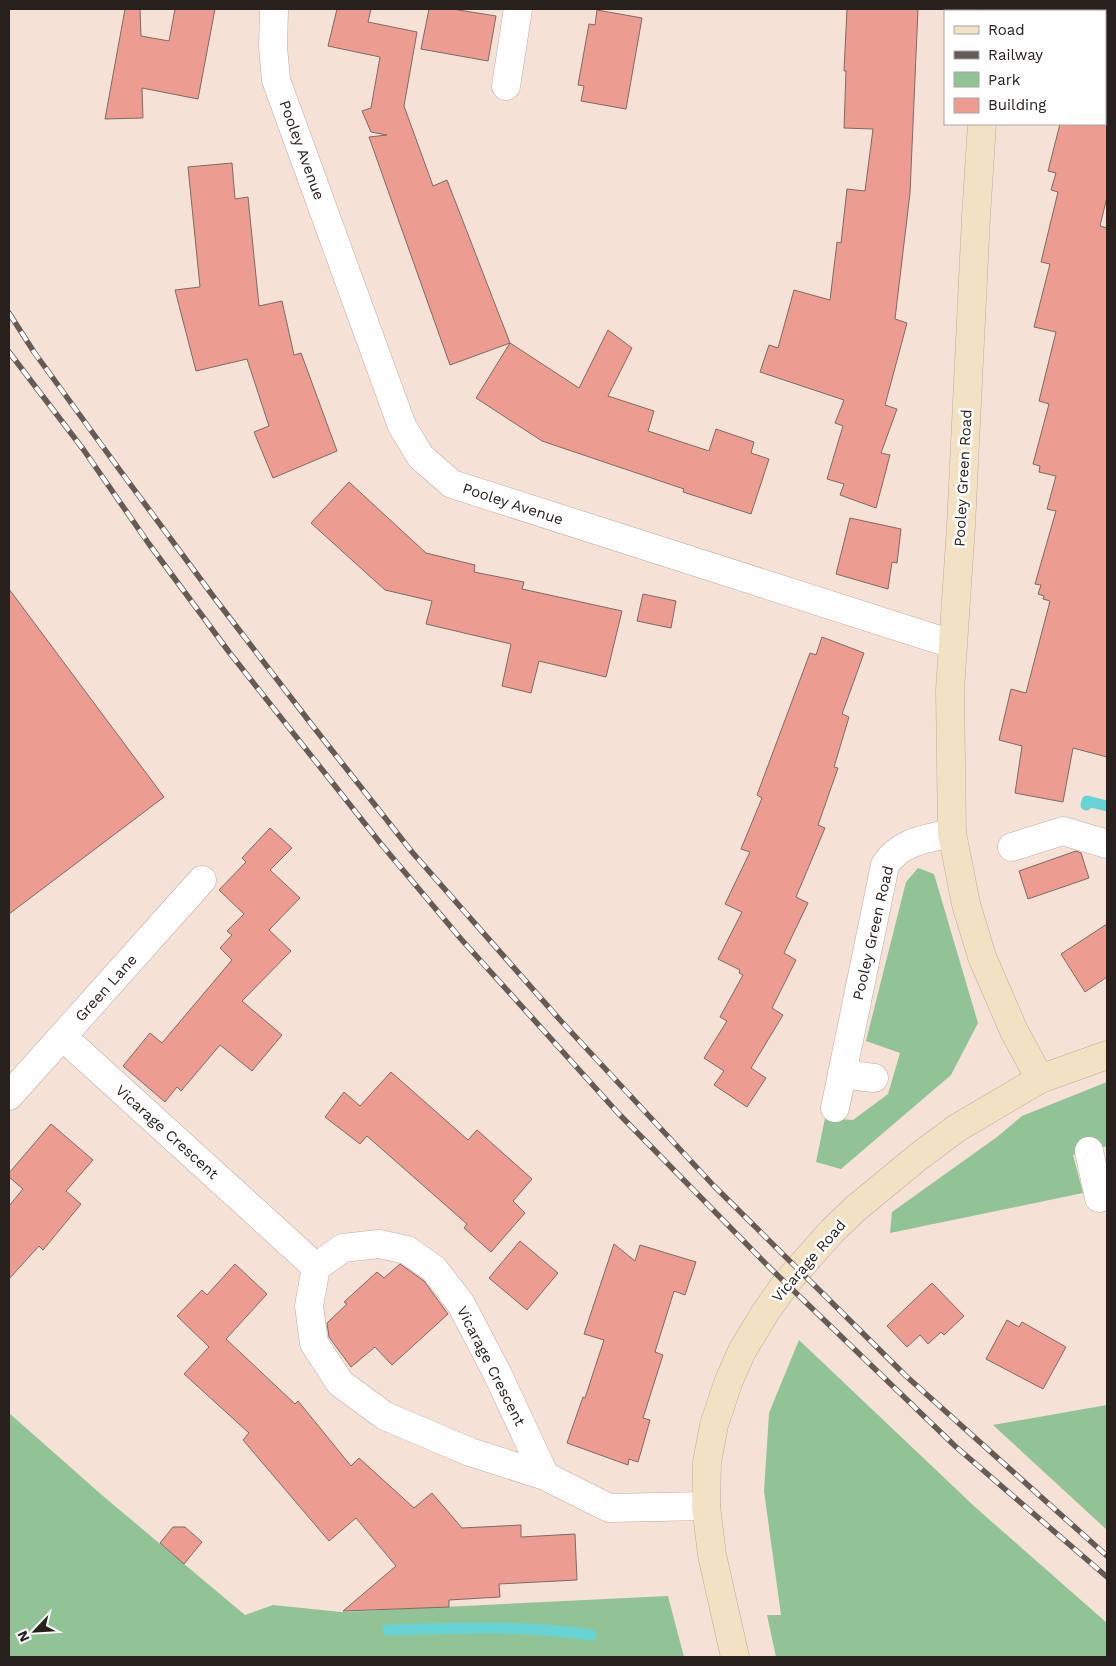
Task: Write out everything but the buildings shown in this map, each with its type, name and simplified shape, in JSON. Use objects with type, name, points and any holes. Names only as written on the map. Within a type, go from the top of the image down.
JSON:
[{"type":"street","name":"Pooley Avenue","points":[[274,9],[273,47],[276,80],[402,426],[422,457],[452,484],[952,644]]},
{"type":"street","points":[[506,86],[518,9]]},
{"type":"street","name":"Pooley Green Road","points":[[982,125],[961,526],[950,690],[952,833],[966,904],[982,957],[1014,1031],[1040,1079]]},
{"type":"street","points":[[1012,847],[1063,831],[1107,844]]},
{"type":"street","name":"Pooley Green Road","points":[[835,1108],[885,865],[893,854],[906,846],[921,840],[952,833]]},
{"type":"street","name":"Green Lane","points":[[9,1096],[202,880]]},
{"type":"street","name":"Vicarage Crescent","points":[[63,1037],[316,1267],[343,1248],[379,1244],[407,1250],[434,1269],[461,1304],[497,1373],[546,1476]]},
{"type":"street","name":"Vicarage Road","points":[[734,1657],[712,1555],[706,1506],[707,1462],[714,1425],[728,1383],[742,1351],[765,1313],[786,1283],[855,1209],[918,1157],[957,1128],[1040,1079],[1107,1055]]},
{"type":"street","points":[[842,1074],[874,1078]]},
{"type":"street","points":[[1088,1151],[1099,1198],[1107,1196]]},
{"type":"street","points":[[316,1267],[309,1306],[314,1343],[340,1383],[386,1416],[470,1452],[546,1476],[609,1508],[706,1506]]},
{"type":"green space","points":[[918,868],[934,874],[978,1023],[951,1075],[841,1169],[816,1162],[825,1118],[853,1120],[888,1094],[900,1053],[866,1041],[906,882]]},
{"type":"green space","points":[[1107,1082],[1107,1146],[1073,1155],[1083,1193],[890,1233],[892,1212],[997,1137],[1022,1116]]},
{"type":"green space","points":[[799,1340],[975,1507],[1107,1623],[1107,1657],[776,1657],[767,1615],[781,1615],[764,1491],[769,1413]]},
{"type":"green space","points":[[1107,1405],[1107,1530],[993,1425]]},
{"type":"green space","points":[[9,1413],[103,1496],[245,1615],[273,1605],[341,1612],[668,1596],[684,1657],[9,1657]]},
{"type":"waterway","points":[[1086,805],[1087,801],[1107,806]]},
{"type":"waterway","points":[[388,1630],[515,1628],[591,1635]]},
{"type":"railway","points":[[9,313],[34,352],[119,469],[312,725],[412,852],[560,1020],[714,1186],[906,1376],[1107,1556]]},
{"type":"railway","points":[[9,352],[83,449],[149,544],[229,652],[381,844],[461,939],[618,1113],[769,1267],[955,1446],[1107,1577]]}]
